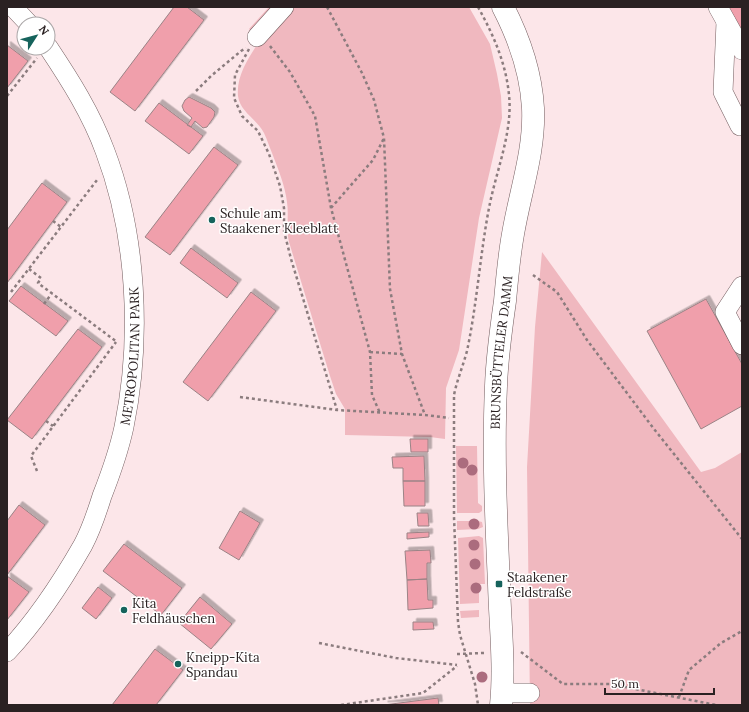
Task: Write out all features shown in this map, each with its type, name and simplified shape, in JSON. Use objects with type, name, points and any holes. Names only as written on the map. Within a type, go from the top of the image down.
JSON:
[{"type":"main road","name":"BRUNSBÜTTELER DAMM","points":[[502,699],[502,653],[496,504],[496,386],[498,355],[513,234],[527,173],[532,138],[533,109],[529,78],[522,50],[511,22],[503,7]]},
{"type":"street","points":[[13,7],[21,16]]},
{"type":"street","points":[[259,35],[284,7]]},
{"type":"street","points":[[722,14],[742,50]]},
{"type":"street","points":[[722,14],[723,92],[741,126]]},
{"type":"street","name":"METROPOLITAN PARK","points":[[7,652],[22,636],[61,581],[84,544],[113,468],[124,427],[130,387],[125,342],[133,284],[122,210],[109,164],[92,121],[70,79],[49,56]]},
{"type":"street","points":[[742,286],[725,312],[742,345]]},
{"type":"street","points":[[502,699],[530,693]]},
{"type":"path","points":[[327,7],[362,72],[374,100],[384,138],[390,289],[402,354],[425,415]]},
{"type":"path","points":[[478,7],[499,50],[506,77],[510,110],[508,126],[489,207],[466,352],[454,395],[454,517],[458,622],[460,635],[475,684],[478,705]]},
{"type":"path","points":[[259,35],[290,72],[315,116],[331,208],[370,352],[372,395],[380,413]]},
{"type":"path","points":[[196,91],[211,76],[241,51],[251,46],[236,75],[234,98],[242,116],[258,131],[269,154],[280,186],[284,208],[284,231],[291,259],[337,410]]},
{"type":"path","points":[[7,96],[40,56]]},
{"type":"path","points":[[331,208],[373,160],[384,138]]},
{"type":"path","points":[[11,292],[109,164]]},
{"type":"path","points":[[53,221],[61,227]]},
{"type":"path","points":[[29,269],[41,278],[38,282],[52,293],[125,342],[53,426],[30,456],[37,471]]},
{"type":"path","points":[[533,275],[557,292],[587,340],[654,429],[742,539]]},
{"type":"path","points":[[44,304],[52,293]]},
{"type":"path","points":[[370,352],[402,354]]},
{"type":"path","points":[[240,397],[337,410],[425,415],[449,418]]},
{"type":"path","points":[[46,420],[53,426]]},
{"type":"path","points":[[678,697],[689,670],[721,643],[742,631]]},
{"type":"path","points":[[319,643],[396,658],[457,665],[423,693],[341,705]]},
{"type":"path","points":[[521,652],[563,684],[610,684],[716,705]]},
{"type":"path","points":[[456,654],[484,653]]},
{"type":"shaded area","points":[[269,7],[469,7],[490,44],[501,96],[502,118],[479,218],[459,350],[446,388],[445,439],[430,437],[345,435],[345,409],[336,394],[289,242],[288,207],[283,183],[264,133],[239,102],[238,88],[241,73],[260,40],[249,29]]},
{"type":"shaded area","points":[[542,252],[701,472],[715,468],[742,452],[742,705],[530,705],[527,467],[535,327]]},
{"type":"shaded area","points":[[456,446],[477,446],[478,503],[482,506],[482,511],[479,513],[457,513]]},
{"type":"shaded area","points":[[457,521],[478,521],[482,522],[483,527],[478,529],[457,530]]},
{"type":"shaded area","points":[[479,536],[483,538],[485,584],[479,584],[479,603],[460,604],[458,538]]},
{"type":"shaded area","points":[[479,610],[479,617],[461,618],[460,611]]},
{"type":"building","points":[[174,7],[187,7],[204,20],[135,111],[110,92]]},
{"type":"building","points":[[727,7],[742,7],[742,34]]},
{"type":"building","points":[[7,45],[16,52],[16,56],[21,56],[28,61],[7,88]]},
{"type":"building","points":[[189,97],[211,108],[215,112],[214,117],[207,127],[203,128],[195,121],[191,127],[187,125],[192,118],[184,111],[182,106],[185,100]]},
{"type":"building","points":[[159,103],[203,136],[189,154],[145,121]]},
{"type":"building","points":[[214,147],[238,165],[170,255],[145,237]]},
{"type":"building","points":[[42,183],[67,202],[7,283],[7,230]]},
{"type":"building","points":[[191,248],[238,283],[227,298],[180,263]]},
{"type":"building","points":[[21,286],[68,321],[56,336],[9,301]]},
{"type":"building","points":[[251,292],[276,311],[208,401],[183,382]]},
{"type":"building","points":[[706,299],[742,364],[742,406],[701,429],[647,331]]},
{"type":"building","points":[[78,329],[102,347],[32,439],[7,420]]},
{"type":"building","points":[[410,439],[428,439],[428,452],[411,452]]},
{"type":"building","points":[[424,456],[425,481],[403,481],[403,468],[393,468],[392,457]]},
{"type":"building","points":[[403,481],[425,481],[425,506],[404,506]]},
{"type":"building","points":[[19,505],[45,525],[7,575],[7,521]]},
{"type":"building","points":[[240,511],[260,523],[239,560],[219,548]]},
{"type":"building","points":[[417,513],[428,513],[429,526],[418,526]]},
{"type":"building","points":[[429,532],[429,537],[407,539],[407,533]]},
{"type":"building","points":[[124,544],[182,588],[161,615],[103,571]]},
{"type":"building","points":[[430,550],[431,563],[427,563],[427,579],[407,580],[405,551]]},
{"type":"building","points":[[7,576],[29,592],[7,620]]},
{"type":"building","points":[[427,579],[428,600],[433,600],[433,608],[408,610],[407,580]]},
{"type":"building","points":[[98,587],[112,598],[96,619],[82,608]]},
{"type":"building","points":[[200,597],[232,624],[211,649],[179,623]]},
{"type":"building","points":[[413,622],[433,622],[434,629],[413,630]]},
{"type":"building","points":[[155,649],[183,670],[156,705],[112,705]]},
{"type":"building","points":[[438,698],[439,705],[384,705]]},
{"type":"place","name":"Schule am Staakener Kleeblatt","points":[[212,220]]},
{"type":"place","name":"Staakener Feldstraße","points":[[499,584]]},
{"type":"place","name":"Kita Feldhäuschen","points":[[124,610]]},
{"type":"place","name":"Kneipp-Kita Spandau","points":[[178,664]]}]
